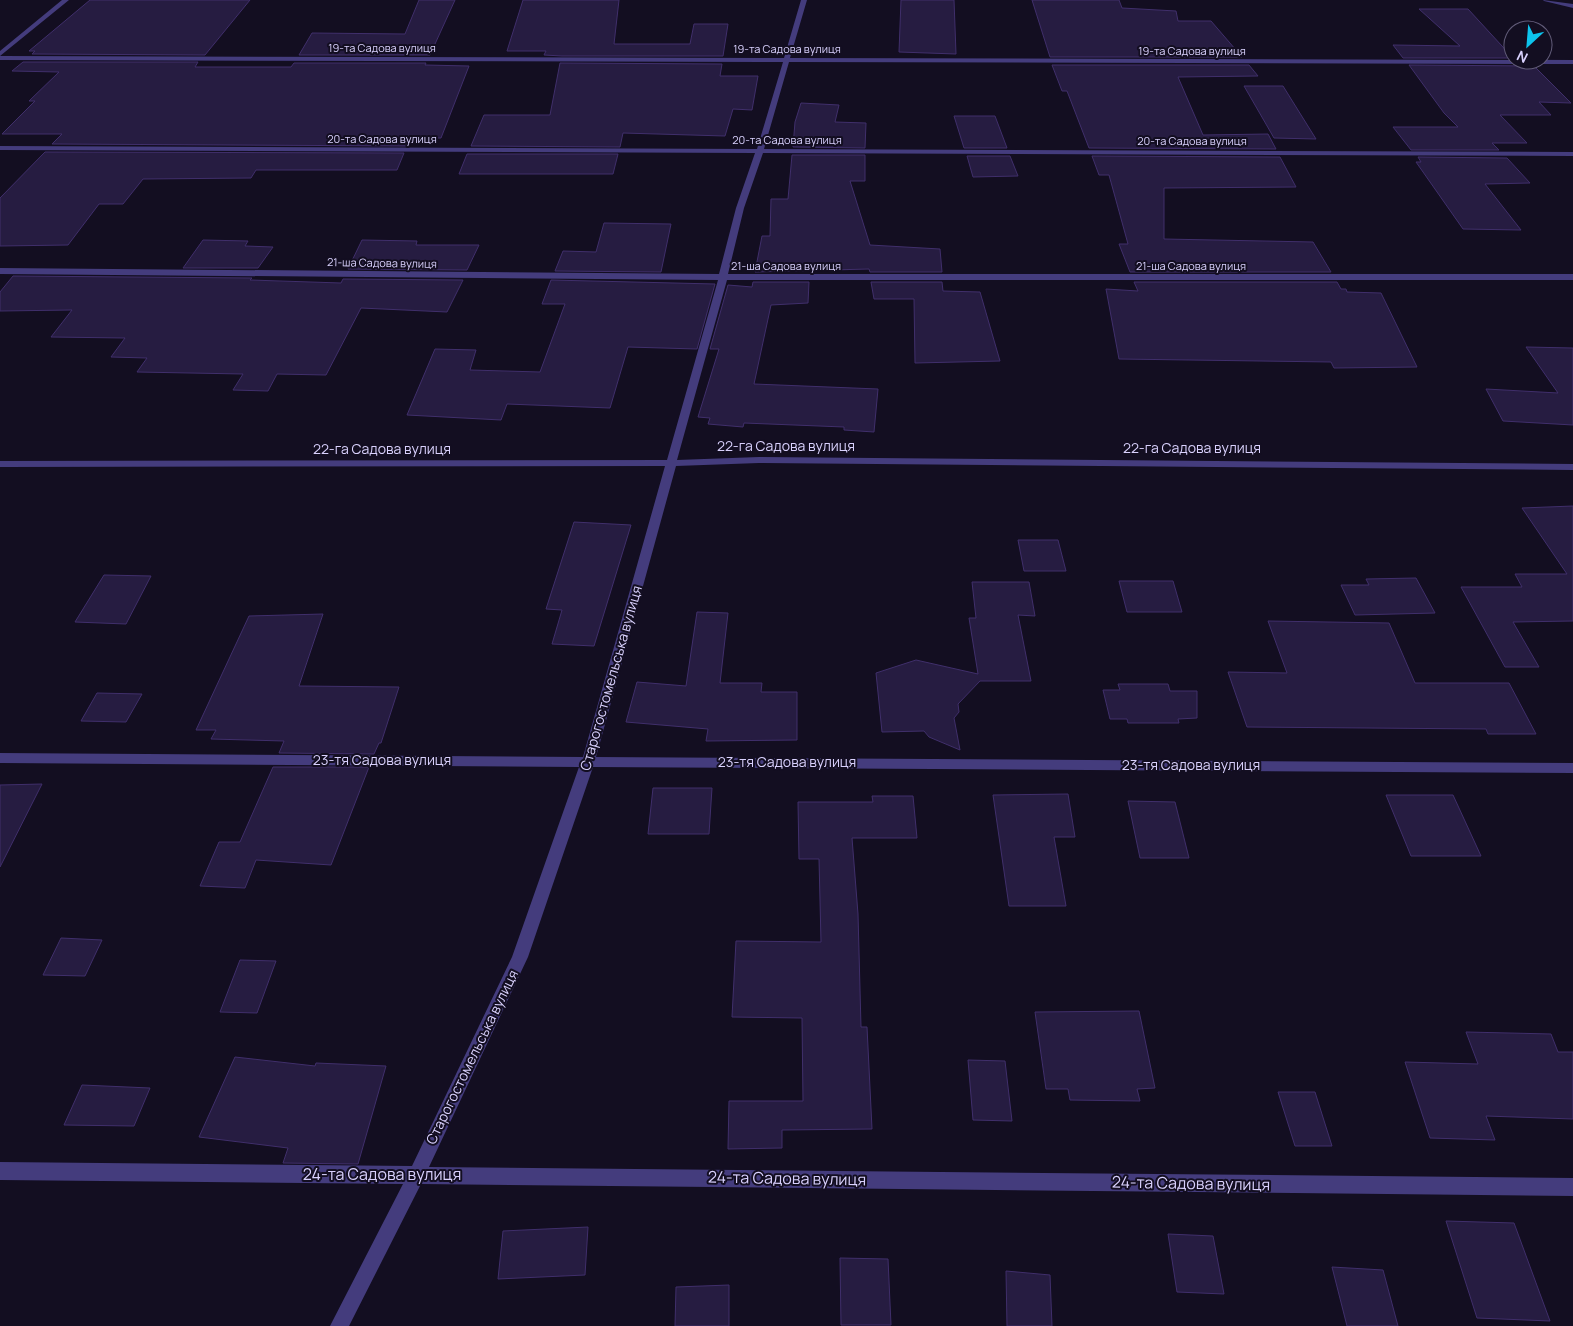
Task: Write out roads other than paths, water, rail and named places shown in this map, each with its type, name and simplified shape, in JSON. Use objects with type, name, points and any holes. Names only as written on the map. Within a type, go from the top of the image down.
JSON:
[{"type":"street","points":[[0,56],[66,0]]},
{"type":"street","name":"Старогостомельська вулиця","points":[[338,1326],[417,1174],[520,957],[588,761],[723,278],[740,208],[760,151],[804,0]]},
{"type":"street","points":[[1546,0],[1571,5]]},
{"type":"street","name":"19-та Садова вулиця","points":[[0,56],[1573,62]]},
{"type":"street","name":"20-та Садова вулиця","points":[[0,148],[1573,154]]},
{"type":"street","name":"21-ша Садова вулиця","points":[[0,271],[723,278],[1573,277]]},
{"type":"street","name":"22-га Садова вулиця","points":[[0,464],[671,464],[760,460],[1573,467]]},
{"type":"street","name":"23-тя Садова вулиця","points":[[0,758],[1573,768]]},
{"type":"street","name":"24-та Садова вулиця","points":[[0,1171],[1573,1187]]}]
